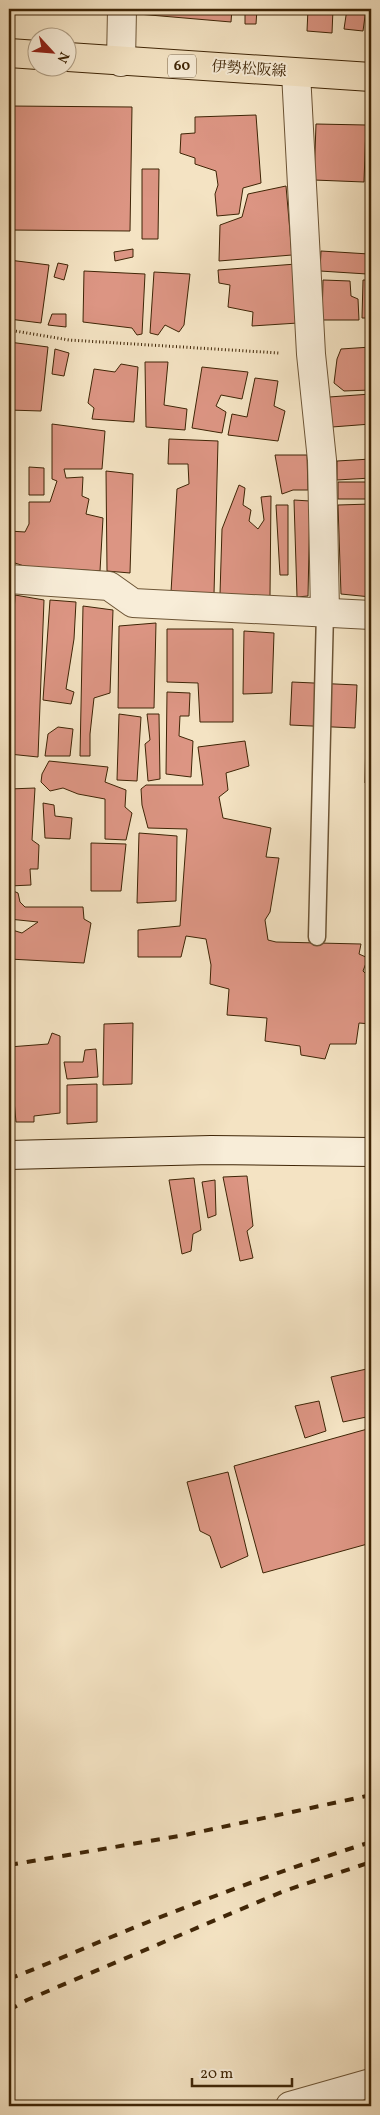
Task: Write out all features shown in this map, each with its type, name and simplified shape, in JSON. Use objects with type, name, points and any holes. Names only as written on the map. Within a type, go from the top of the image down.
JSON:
[{"type":"main road","points":[[9,53],[28,54]]},
{"type":"main road","name":"伊勢松阪線","points":[[78,59],[371,77]]},
{"type":"street","points":[[120,62],[122,9]]},
{"type":"street","points":[[296,73],[311,354],[322,460],[325,612]]},
{"type":"street","points":[[9,579],[109,586],[133,603],[371,615]]},
{"type":"street","points":[[9,1156],[211,1150],[371,1152]]},
{"type":"street","points":[[290,2106],[371,2083]]},
{"type":"lane","points":[[317,937],[325,612]]},
{"type":"path","points":[[9,330],[70,340],[204,350],[311,354]]},
{"type":"building","points":[[138,9],[232,9],[231,22],[138,14]]},
{"type":"building","points":[[245,9],[257,9],[256,24],[245,24]]},
{"type":"building","points":[[308,9],[333,9],[332,33],[307,31]]},
{"type":"building","points":[[347,9],[366,9],[363,31],[344,29]]},
{"type":"building","points":[[9,106],[132,107],[130,231],[9,230]]},
{"type":"building","points":[[256,115],[261,183],[243,188],[239,214],[217,216],[215,194],[218,185],[216,171],[195,164],[195,158],[180,153],[181,134],[195,133],[195,117]]},
{"type":"building","points":[[316,124],[366,125],[364,182],[314,180]]},
{"type":"building","points":[[142,169],[159,169],[158,239],[142,239]]},
{"type":"building","points":[[286,186],[292,255],[219,261],[220,225],[242,217],[248,194]]},
{"type":"building","points":[[133,249],[133,257],[115,261],[114,252]]},
{"type":"building","points":[[321,251],[369,254],[367,274],[320,271]]},
{"type":"building","points":[[9,260],[49,265],[41,323],[9,319]]},
{"type":"building","points":[[58,263],[68,265],[64,280],[54,277]]},
{"type":"building","points":[[296,264],[298,323],[252,326],[253,312],[228,307],[230,285],[219,283],[218,270]]},
{"type":"building","points":[[84,271],[145,274],[142,334],[137,335],[132,328],[83,322]]},
{"type":"building","points":[[154,272],[190,274],[184,325],[179,332],[165,325],[158,335],[150,333]]},
{"type":"building","points":[[323,280],[350,281],[351,296],[358,299],[359,320],[322,320]]},
{"type":"building","points":[[363,280],[371,280],[371,318],[362,318]]},
{"type":"building","points":[[52,314],[66,314],[66,327],[48,325]]},
{"type":"building","points":[[9,342],[48,347],[41,411],[9,410]]},
{"type":"building","points":[[371,347],[371,390],[344,391],[334,383],[337,359],[341,349]]},
{"type":"building","points":[[55,349],[69,353],[64,376],[52,374]]},
{"type":"building","points":[[145,362],[168,362],[164,405],[187,409],[185,430],[146,427]]},
{"type":"building","points":[[121,364],[138,367],[134,422],[92,419],[94,408],[88,403],[94,369],[115,372]]},
{"type":"building","points":[[202,367],[248,372],[242,399],[221,395],[216,406],[226,412],[222,433],[192,428]]},
{"type":"building","points":[[255,378],[278,381],[274,406],[285,411],[278,441],[228,435],[232,414],[247,417]]},
{"type":"building","points":[[371,394],[371,424],[332,427],[329,397]]},
{"type":"building","points":[[52,424],[105,431],[102,469],[64,469],[66,478],[83,477],[82,496],[89,499],[86,514],[103,518],[100,571],[27,567],[9,561],[9,531],[25,532],[29,524],[29,502],[50,502],[57,481],[52,479]]},
{"type":"building","points":[[169,439],[218,441],[214,594],[171,592],[177,489],[189,484],[188,464],[168,464]]},
{"type":"building","points":[[275,455],[307,455],[308,490],[293,490],[282,494]]},
{"type":"building","points":[[371,459],[371,478],[337,480],[337,461]]},
{"type":"building","points":[[29,467],[44,468],[44,495],[29,495]]},
{"type":"building","points":[[106,471],[133,474],[130,573],[107,571]]},
{"type":"building","points":[[338,482],[371,482],[371,499],[338,499]]},
{"type":"building","points":[[239,485],[245,488],[243,505],[251,510],[249,521],[258,529],[264,520],[261,497],[271,496],[270,596],[220,594],[222,529]]},
{"type":"building","points":[[294,500],[310,501],[308,596],[297,597]]},
{"type":"building","points":[[371,504],[371,597],[341,594],[338,505]]},
{"type":"building","points":[[276,505],[288,505],[288,575],[280,575]]},
{"type":"building","points":[[15,595],[44,600],[38,757],[9,754],[9,704]]},
{"type":"building","points":[[50,600],[76,602],[74,639],[66,689],[74,692],[71,704],[43,700]]},
{"type":"building","points":[[83,606],[113,610],[110,693],[94,698],[90,734],[90,756],[80,756]]},
{"type":"building","points":[[156,623],[154,708],[118,708],[119,626]]},
{"type":"building","points":[[167,629],[233,629],[233,722],[200,722],[198,683],[167,682]]},
{"type":"building","points":[[244,631],[274,633],[272,693],[243,694]]},
{"type":"building","points":[[368,634],[371,635],[371,783],[365,783]]},
{"type":"building","points":[[292,682],[357,685],[355,728],[290,725]]},
{"type":"building","points":[[167,692],[190,693],[189,716],[180,716],[179,736],[193,741],[191,777],[166,774]]},
{"type":"building","points":[[119,714],[141,717],[137,781],[117,780]]},
{"type":"building","points":[[147,714],[159,714],[160,779],[148,781],[145,744],[150,740]]},
{"type":"building","points":[[58,727],[73,729],[70,756],[45,756],[48,734]]},
{"type":"building","points":[[245,741],[249,766],[226,773],[228,790],[219,797],[223,818],[271,828],[266,857],[279,858],[270,912],[265,920],[268,940],[276,942],[361,944],[359,954],[368,958],[363,971],[371,979],[371,1024],[359,1023],[356,1044],[330,1044],[325,1059],[301,1055],[300,1046],[265,1041],[267,1018],[227,1015],[229,989],[210,984],[211,965],[206,939],[186,936],[181,957],[138,957],[138,930],[180,926],[187,829],[148,828],[142,805],[141,789],[146,785],[203,785],[198,747]]},
{"type":"building","points":[[49,761],[108,767],[105,782],[126,790],[125,807],[132,813],[126,840],[105,839],[105,799],[78,794],[63,788],[50,791],[41,782],[42,774]]},
{"type":"building","points":[[35,788],[32,840],[39,845],[38,869],[30,869],[31,885],[9,886],[9,789]]},
{"type":"building","points":[[43,803],[54,805],[55,816],[72,818],[70,839],[45,838]]},
{"type":"building","points":[[139,833],[177,836],[176,901],[137,903]]},
{"type":"building","points":[[91,843],[126,844],[121,891],[91,891]]},
{"type":"building","points":[[11,890],[18,893],[20,902],[25,907],[83,907],[84,919],[91,923],[84,963],[9,959],[9,929],[22,933],[38,922],[9,919]]},
{"type":"building","points":[[133,1023],[132,1084],[103,1085],[104,1024]]},
{"type":"building","points":[[52,1033],[60,1036],[60,1113],[34,1116],[34,1122],[16,1122],[9,1047],[48,1044]]},
{"type":"building","points":[[96,1049],[98,1077],[67,1079],[64,1062],[83,1062],[85,1050]]},
{"type":"building","points":[[97,1084],[97,1122],[67,1124],[67,1085]]},
{"type":"building","points":[[247,1176],[253,1226],[247,1231],[253,1258],[240,1261],[223,1177]]},
{"type":"building","points":[[194,1178],[201,1230],[193,1234],[191,1251],[182,1254],[169,1180]]},
{"type":"building","points":[[215,1180],[216,1215],[208,1218],[202,1182]]},
{"type":"building","points":[[371,1368],[371,1416],[343,1422],[331,1377]]},
{"type":"building","points":[[319,1401],[326,1431],[305,1438],[295,1406]]},
{"type":"building","points":[[371,1428],[371,1543],[263,1573],[234,1466]]},
{"type":"building","points":[[228,1472],[248,1556],[221,1568],[210,1536],[200,1531],[187,1482]]},
{"type":"railway","points":[[9,1865],[185,1835],[371,1795]]},
{"type":"railway","points":[[9,1979],[221,1894],[371,1842]]},
{"type":"railway","points":[[9,2010],[27,2000],[284,1891],[371,1862]]}]
